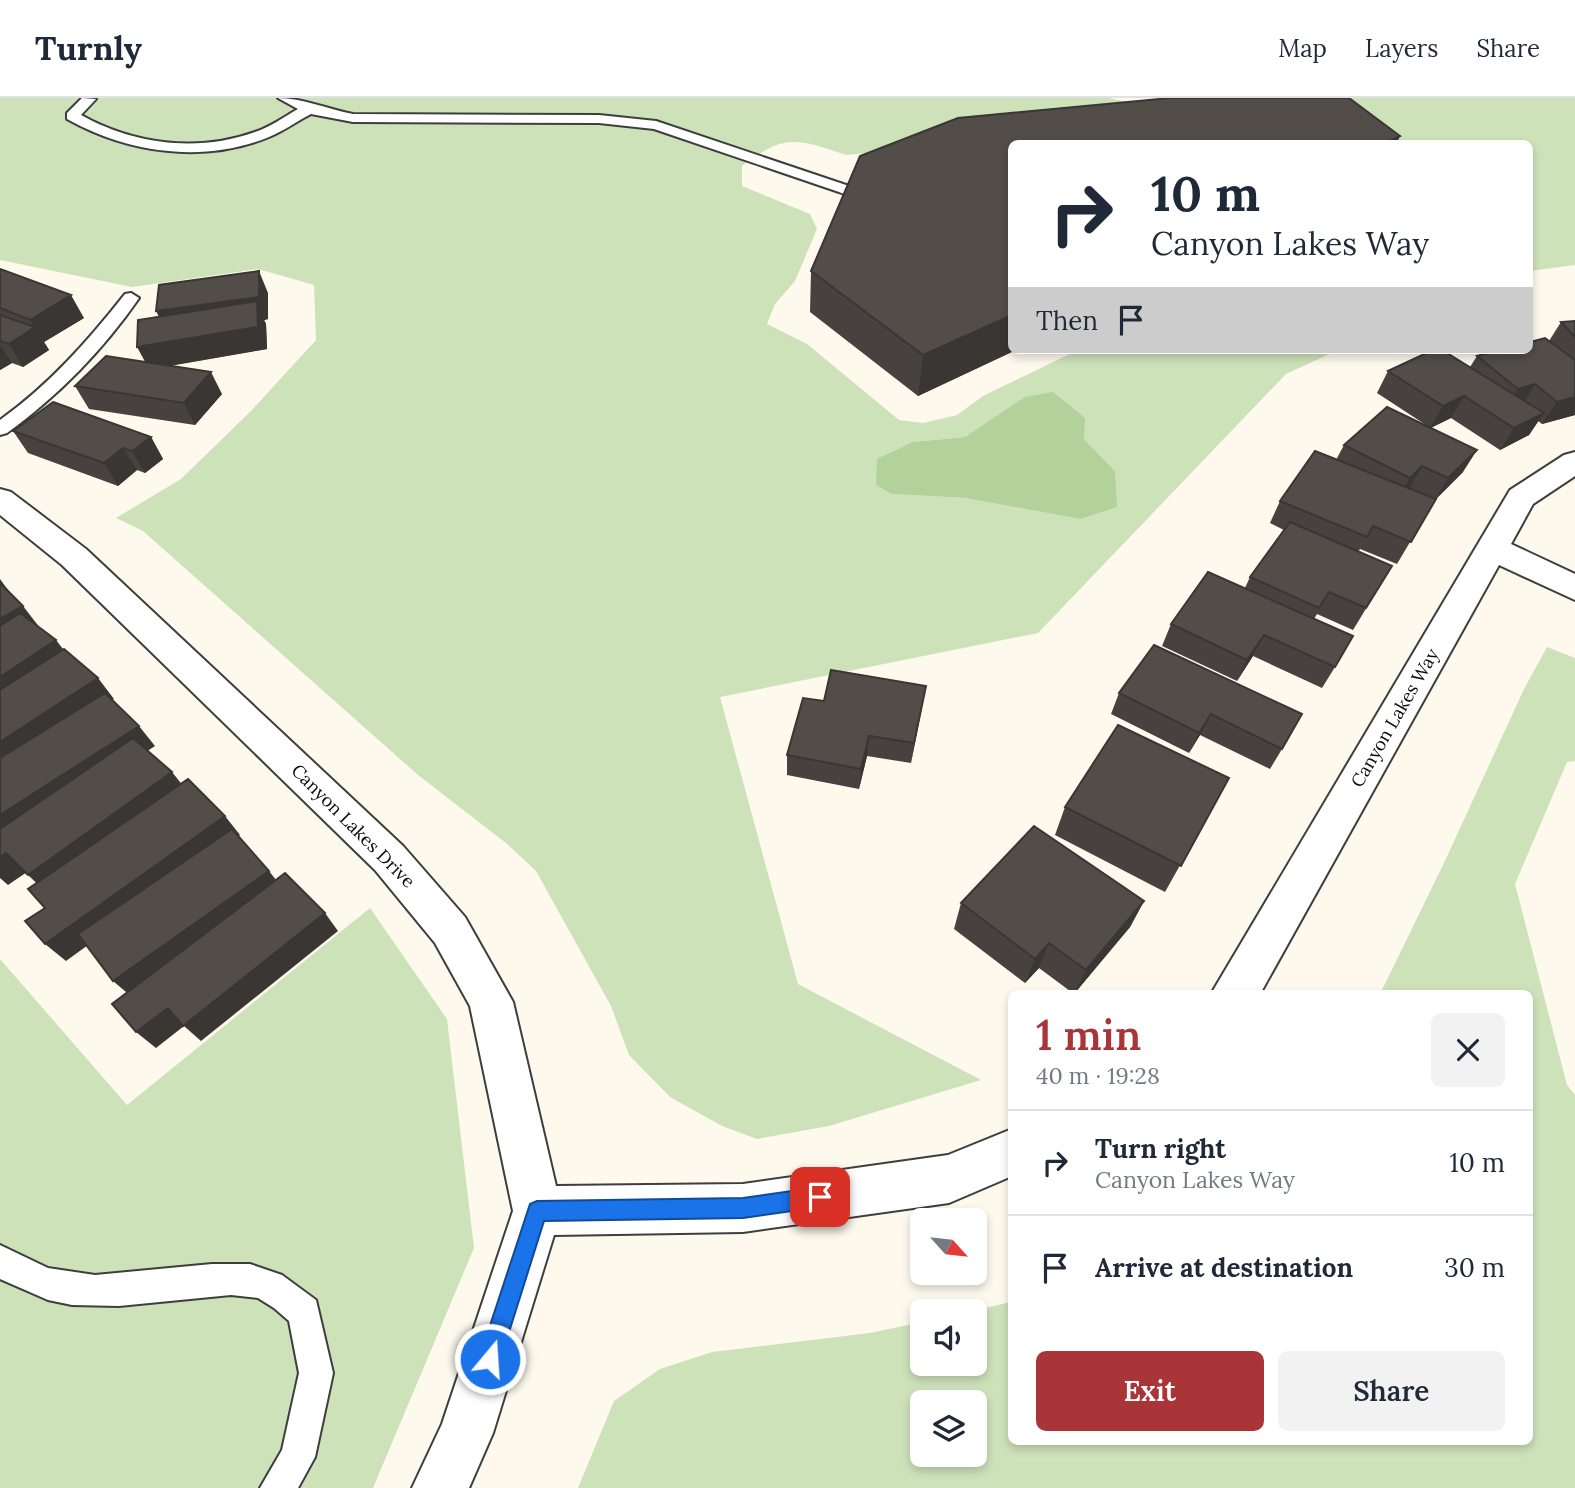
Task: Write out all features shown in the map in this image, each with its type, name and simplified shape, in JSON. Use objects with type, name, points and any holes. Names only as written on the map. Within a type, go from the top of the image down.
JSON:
[{"type":"street","name":"Canyon Lakes Way","points":[[1236,990],[1245,979],[1521,497],[1575,462]]},
{"type":"street","name":"Canyon Lakes Drive","points":[[0,499],[74,557],[389,858],[450,930],[491,1002],[537,1212]]},
{"type":"street","points":[[1492,548],[1575,588]]},
{"type":"street","points":[[440,1488],[466,1433],[537,1212],[743,1208],[949,1179],[1008,1154]]},
{"type":"lane","points":[[285,98],[309,109],[353,118],[599,120],[656,125],[844,189]]},
{"type":"lane","points":[[89,99],[72,116],[90,128],[171,147],[199,148],[261,135],[309,109]]},
{"type":"lane","points":[[0,429],[24,412],[91,350],[131,298]]},
{"type":"lane","points":[[0,1261],[19,1274],[62,1289],[89,1292],[103,1293],[217,1278],[264,1283],[304,1312],[316,1373],[298,1457],[278,1488]]},
{"type":"green space","points":[[0,98],[1109,98],[1131,103],[1227,98],[1575,98],[1575,265],[1533,271],[1533,140],[1357,140],[1276,115],[846,155],[816,145],[792,142],[770,148],[742,166],[742,186],[810,214],[817,229],[795,281],[775,304],[767,324],[807,344],[899,420],[923,423],[957,415],[983,396],[1070,354],[1329,354],[1286,374],[1038,633],[720,697],[798,984],[981,1080],[829,1126],[757,1139],[722,1126],[670,1097],[629,1055],[611,1006],[536,871],[506,843],[418,775],[143,531],[116,518],[181,479],[252,410],[316,340],[314,285],[258,269],[132,287],[0,260]],"holes":[[[993,419],[1084,439],[1115,471],[1080,519],[965,498],[892,494],[913,442],[965,437]]]},
{"type":"green space","points":[[1053,392],[1085,418],[1084,439],[1115,471],[1117,507],[1080,519],[965,498],[892,494],[876,485],[877,459],[913,442],[965,437],[1025,397]]},
{"type":"green space","points":[[1547,647],[1575,658],[1575,761],[1567,762],[1515,884],[1567,1085],[1575,1095],[1575,1488],[578,1488],[614,1401],[660,1369],[712,1352],[870,1333],[910,1325],[910,1376],[987,1376],[987,1308],[1008,1303],[1008,1445],[1533,1445],[1533,990],[1382,990],[1524,689]]},
{"type":"green space","points":[[370,908],[447,1019],[474,1248],[373,1488],[0,1488],[0,959],[127,1105]]},
{"type":"building","points":[[1170,98],[1349,98],[1400,136],[1392,140],[1008,140],[1008,317],[923,355],[811,271],[860,156],[958,118]]},
{"type":"building","points":[[0,269],[71,295],[30,320],[0,308]]},
{"type":"building","points":[[259,271],[259,297],[156,311],[159,285]]},
{"type":"building","points":[[257,301],[258,327],[137,347],[138,320]]},
{"type":"building","points":[[0,315],[35,327],[9,344],[0,341]]},
{"type":"building","points":[[1575,321],[1575,337],[1561,322]]},
{"type":"building","points":[[1545,338],[1575,360],[1575,397],[1557,402],[1535,384],[1518,389],[1477,356],[1533,354],[1533,341]]},
{"type":"building","points":[[1424,354],[1448,354],[1544,413],[1514,428],[1464,396],[1443,406],[1388,371]]},
{"type":"building","points":[[106,356],[211,372],[184,403],[75,386]]},
{"type":"building","points":[[53,402],[151,437],[132,451],[123,448],[104,463],[13,431]]},
{"type":"building","points":[[1387,407],[1477,450],[1448,478],[1422,466],[1410,478],[1344,445]]},
{"type":"building","points":[[1315,451],[1436,499],[1411,542],[1373,526],[1367,537],[1280,501]]},
{"type":"building","points":[[1290,522],[1392,566],[1366,608],[1329,592],[1319,608],[1250,577]]},
{"type":"building","points":[[1208,572],[1353,636],[1335,667],[1264,635],[1247,660],[1171,624]]},
{"type":"building","points":[[0,583],[23,606],[0,619]]},
{"type":"building","points":[[20,613],[56,640],[0,677],[0,626]]},
{"type":"building","points":[[1154,645],[1302,714],[1282,749],[1211,714],[1199,733],[1119,693]]},
{"type":"building","points":[[64,649],[98,678],[0,742],[0,690]]},
{"type":"building","points":[[831,670],[926,686],[914,743],[869,736],[861,769],[787,755],[803,698],[824,701]]},
{"type":"building","points":[[105,693],[139,726],[0,815],[0,758]]},
{"type":"building","points":[[1118,725],[1229,778],[1181,866],[1065,807]]},
{"type":"building","points":[[133,738],[172,772],[28,875],[6,853],[0,857],[0,829]]},
{"type":"building","points":[[188,779],[225,816],[45,944],[25,921],[45,908],[28,889]]},
{"type":"building","points":[[1034,826],[1144,901],[1086,970],[1049,943],[1035,959],[961,903]]},
{"type":"building","points":[[232,829],[269,871],[113,981],[78,934]]},
{"type":"building","points":[[285,873],[325,913],[183,1026],[168,1008],[136,1032],[112,1004]]},
{"type":"route","points":[[490,1359],[537,1212],[743,1208],[820,1197]]}]
